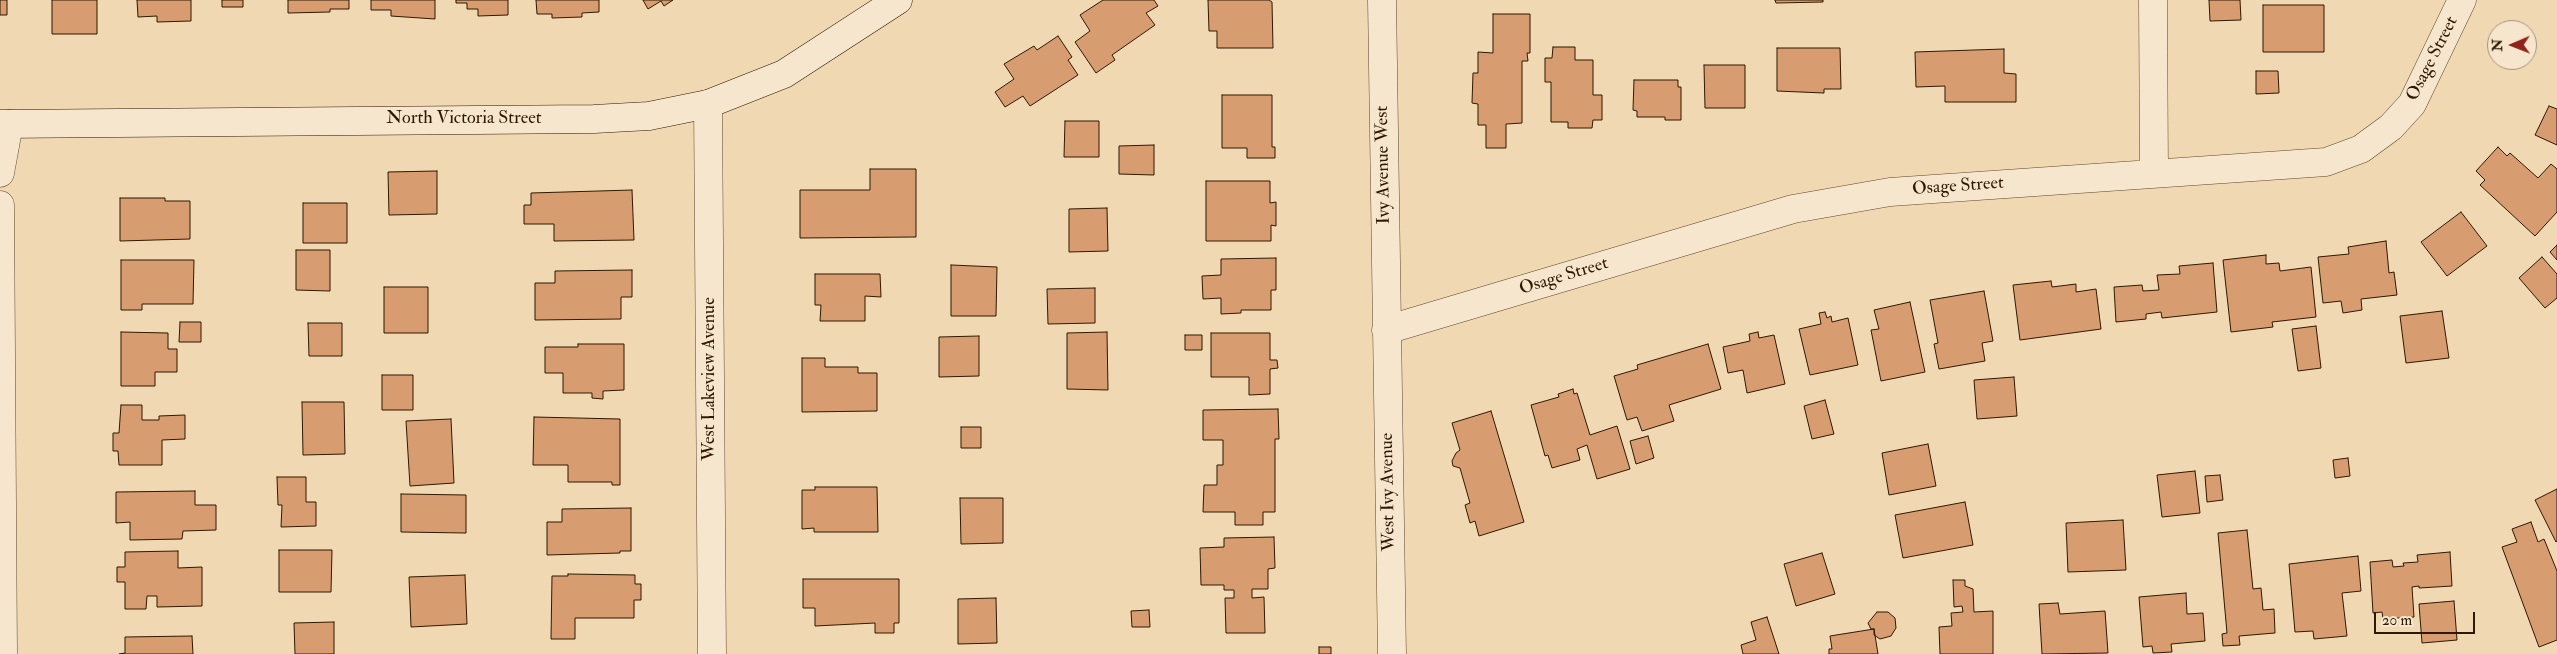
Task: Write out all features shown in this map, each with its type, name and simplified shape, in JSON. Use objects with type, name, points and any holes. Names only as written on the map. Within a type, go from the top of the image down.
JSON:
[{"type":"street","name":"North Victoria Street","points":[[4,124],[373,119],[594,119],[649,116],[708,104],[784,74],[898,0]]},
{"type":"street","name":"Ivy Avenue West","points":[[1382,0],[1386,330]]},
{"type":"street","points":[[2154,0],[2154,173]]},
{"type":"street","name":"Osage Street","points":[[1386,330],[1793,210],[1890,192],[2317,163],[2361,149],[2391,128],[2412,104],[2462,0]]},
{"type":"street","name":"West Lakeview Avenue","points":[[708,104],[712,654]]},
{"type":"street","points":[[0,173],[4,124]]},
{"type":"street","points":[[0,205],[3,654]]},
{"type":"street","name":"West Ivy Avenue","points":[[1386,330],[1392,654]]},
{"type":"building","points":[[0,0],[7,0],[7,15],[0,15]]},
{"type":"building","points":[[52,0],[97,0],[97,34],[52,34]]},
{"type":"building","points":[[137,0],[191,0],[191,21],[157,22],[157,16],[138,17]]},
{"type":"building","points":[[222,0],[243,0],[243,7],[222,7]]},
{"type":"building","points":[[288,0],[349,0],[349,9],[330,9],[330,12],[288,13]]},
{"type":"building","points":[[371,0],[435,0],[435,19],[391,16],[391,10],[371,10]]},
{"type":"building","points":[[456,0],[508,0],[508,15],[478,16],[478,9],[467,9],[467,3],[456,3]]},
{"type":"building","points":[[536,0],[599,0],[599,12],[582,13],[582,17],[552,18],[552,14],[537,14]]},
{"type":"building","points":[[643,0],[673,0],[664,6],[661,1],[648,9]]},
{"type":"building","points":[[1103,0],[1154,0],[1158,6],[1146,13],[1155,25],[1112,55],[1115,60],[1096,73],[1075,42],[1090,31],[1080,15]]},
{"type":"building","points":[[1208,0],[1269,0],[1272,2],[1273,48],[1217,48],[1217,31],[1209,31]]},
{"type":"building","points":[[1775,0],[1823,0],[1823,2],[1776,3]]},
{"type":"building","points":[[2209,0],[2240,0],[2241,20],[2210,21]]},
{"type":"building","points":[[2263,5],[2324,5],[2324,52],[2263,52]]},
{"type":"building","points":[[1493,14],[1530,14],[1530,53],[1527,53],[1528,61],[1522,61],[1522,123],[1506,124],[1506,148],[1486,148],[1486,125],[1478,125],[1478,104],[1472,103],[1473,73],[1478,73],[1478,52],[1493,53]]},
{"type":"building","points":[[1058,36],[1072,57],[1068,60],[1078,75],[1030,106],[1023,96],[1005,107],[995,92],[1014,79],[1004,64],[1034,46],[1037,50]]},
{"type":"building","points":[[1553,47],[1575,47],[1575,60],[1593,60],[1593,95],[1602,95],[1602,120],[1593,120],[1592,128],[1568,128],[1568,122],[1551,122],[1551,82],[1545,82],[1545,58],[1552,58]]},
{"type":"building","points":[[1777,48],[1840,48],[1841,89],[1824,89],[1824,93],[1777,91]]},
{"type":"building","points":[[2004,49],[2004,73],[2016,74],[2016,102],[1945,102],[1945,86],[1916,87],[1915,52]]},
{"type":"building","points":[[1704,65],[1745,65],[1745,108],[1705,108]]},
{"type":"building","points":[[2256,71],[2278,71],[2279,93],[2256,94]]},
{"type":"building","points":[[1634,80],[1678,80],[1678,87],[1681,87],[1681,120],[1665,120],[1665,117],[1637,117],[1637,111],[1633,110]]},
{"type":"building","points":[[1222,95],[1272,95],[1272,147],[1275,147],[1275,158],[1247,158],[1247,148],[1222,148]]},
{"type":"building","points":[[2549,106],[2557,109],[2557,145],[2535,135]]},
{"type":"building","points":[[1065,121],[1099,121],[1099,157],[1064,157]]},
{"type":"building","points":[[1154,145],[1154,175],[1119,174],[1119,146]]},
{"type":"building","points":[[2498,147],[2507,156],[2510,153],[2538,178],[2551,164],[2557,169],[2557,212],[2535,236],[2480,185],[2485,180],[2476,171]]},
{"type":"building","points":[[870,169],[916,169],[916,237],[800,238],[800,190],[870,190]]},
{"type":"building","points":[[437,171],[437,214],[389,215],[388,172]]},
{"type":"building","points":[[1206,181],[1270,181],[1270,203],[1276,202],[1276,226],[1271,225],[1271,241],[1206,241]]},
{"type":"building","points":[[632,190],[634,240],[554,241],[554,224],[524,224],[524,205],[531,205],[531,193]]},
{"type":"building","points":[[120,198],[165,198],[165,201],[190,201],[190,239],[120,241]]},
{"type":"building","points":[[303,203],[347,203],[347,243],[303,243]]},
{"type":"building","points":[[1107,208],[1108,251],[1069,252],[1069,209]]},
{"type":"building","points":[[2461,212],[2487,246],[2447,276],[2421,242]]},
{"type":"building","points":[[2386,241],[2389,273],[2394,272],[2397,295],[2361,299],[2362,310],[2343,313],[2341,301],[2323,303],[2318,257],[2349,254],[2348,247]]},
{"type":"building","points":[[2557,245],[2557,260],[2550,252]]},
{"type":"building","points":[[296,250],[330,250],[330,291],[296,290]]},
{"type":"building","points":[[2266,255],[2266,264],[2279,263],[2280,271],[2311,267],[2316,317],[2272,322],[2273,327],[2231,332],[2223,260]]},
{"type":"building","points":[[2542,257],[2557,274],[2557,298],[2545,308],[2519,278]]},
{"type":"building","points":[[1276,258],[1276,290],[1271,290],[1271,310],[1241,310],[1241,313],[1221,314],[1221,298],[1203,299],[1202,276],[1221,275],[1221,259]]},
{"type":"building","points":[[121,260],[194,260],[193,304],[142,304],[142,310],[121,310]]},
{"type":"building","points":[[2213,263],[2217,312],[2162,318],[2161,312],[2146,314],[2146,319],[2116,322],[2114,287],[2142,285],[2143,291],[2159,290],[2157,275],[2180,274],[2179,266]]},
{"type":"building","points":[[951,265],[997,267],[996,316],[951,316]]},
{"type":"building","points":[[632,270],[632,297],[621,297],[621,319],[535,320],[535,283],[555,283],[555,271]]},
{"type":"building","points":[[815,274],[880,274],[881,297],[865,296],[865,321],[820,321],[821,305],[815,305]]},
{"type":"building","points":[[2051,281],[2052,287],[2076,284],[2076,292],[2096,289],[2101,329],[2020,340],[2013,285]]},
{"type":"building","points":[[384,287],[428,287],[428,333],[384,333]]},
{"type":"building","points":[[1095,288],[1095,323],[1048,324],[1047,289]]},
{"type":"building","points":[[1984,291],[1993,341],[1982,343],[1985,361],[1939,369],[1934,344],[1938,343],[1930,300]]},
{"type":"building","points":[[1910,302],[1925,372],[1881,381],[1871,330],[1879,329],[1874,310]]},
{"type":"building","points":[[2442,311],[2449,358],[2406,363],[2400,316]]},
{"type":"building","points":[[1825,312],[1827,318],[1831,316],[1832,322],[1848,318],[1858,365],[1810,375],[1799,329],[1821,324],[1819,313]]},
{"type":"building","points":[[180,322],[201,322],[201,342],[179,342]]},
{"type":"building","points":[[308,323],[342,323],[342,356],[309,356]]},
{"type":"building","points":[[2316,326],[2321,368],[2298,371],[2292,329]]},
{"type":"building","points":[[121,332],[168,333],[168,349],[177,349],[177,372],[155,372],[155,386],[121,386]]},
{"type":"building","points":[[1107,332],[1108,390],[1067,389],[1067,333]]},
{"type":"building","points":[[1758,332],[1759,338],[1774,335],[1785,384],[1747,393],[1743,370],[1728,373],[1723,347],[1750,341],[1749,334]]},
{"type":"building","points":[[1211,333],[1270,333],[1270,360],[1277,360],[1278,368],[1270,369],[1270,394],[1249,395],[1249,377],[1211,377]]},
{"type":"building","points":[[1185,335],[1202,335],[1202,350],[1185,350]]},
{"type":"building","points":[[979,336],[979,376],[939,377],[939,337]]},
{"type":"building","points":[[578,344],[624,344],[624,390],[603,391],[603,399],[592,398],[592,393],[563,393],[563,373],[545,373],[545,347],[578,347]]},
{"type":"building","points":[[1708,344],[1721,389],[1669,405],[1674,421],[1642,431],[1637,417],[1627,420],[1614,376],[1638,369],[1637,365]]},
{"type":"building","points":[[802,358],[825,358],[825,367],[858,367],[858,373],[877,373],[877,411],[802,412]]},
{"type":"building","points":[[382,375],[413,375],[413,410],[382,410]]},
{"type":"building","points":[[2014,377],[2017,416],[1977,419],[1974,380]]},
{"type":"building","points":[[1573,389],[1574,394],[1577,393],[1590,435],[1617,426],[1630,469],[1597,479],[1587,445],[1577,449],[1580,460],[1552,468],[1548,455],[1545,456],[1531,405],[1559,397],[1558,394]]},
{"type":"building","points":[[1825,400],[1834,434],[1812,439],[1804,406]]},
{"type":"building","points":[[302,402],[344,402],[345,454],[303,455]]},
{"type":"building","points":[[121,405],[142,405],[142,420],[159,420],[159,416],[185,415],[185,439],[162,440],[162,465],[119,465],[118,451],[113,451],[113,433],[119,433]]},
{"type":"building","points":[[1278,409],[1279,439],[1275,439],[1275,512],[1263,512],[1263,525],[1235,525],[1235,512],[1203,512],[1204,485],[1217,485],[1217,465],[1223,465],[1223,440],[1203,440],[1203,410]]},
{"type":"building","points":[[1491,411],[1524,522],[1479,536],[1475,521],[1470,523],[1465,505],[1470,503],[1460,468],[1453,466],[1452,461],[1460,450],[1452,423]]},
{"type":"building","points":[[534,417],[620,419],[620,485],[612,485],[612,482],[568,482],[568,465],[533,465]]},
{"type":"building","points":[[451,419],[454,483],[410,486],[406,421]]},
{"type":"building","points":[[961,427],[981,427],[981,448],[961,448]]},
{"type":"building","points":[[1648,436],[1654,458],[1636,464],[1630,441]]},
{"type":"building","points":[[1928,444],[1936,486],[1889,495],[1882,453]]},
{"type":"building","points":[[2348,458],[2350,476],[2335,478],[2333,460]]},
{"type":"building","points":[[2195,471],[2200,513],[2162,517],[2157,475]]},
{"type":"building","points":[[2220,475],[2223,500],[2207,502],[2205,476]]},
{"type":"building","points":[[277,477],[306,477],[306,502],[316,502],[316,526],[281,527],[282,505],[278,505]]},
{"type":"building","points":[[815,487],[877,487],[878,532],[814,532],[814,528],[802,529],[802,490],[815,490]]},
{"type":"building","points":[[2557,489],[2557,541],[2556,542],[2535,500]]},
{"type":"building","points":[[195,491],[195,505],[216,505],[216,530],[183,531],[182,539],[130,540],[130,522],[116,523],[116,492]]},
{"type":"building","points":[[401,494],[466,495],[466,533],[401,532]]},
{"type":"building","points":[[960,498],[1003,498],[1003,543],[961,544]]},
{"type":"building","points":[[1965,502],[1973,545],[1903,558],[1895,515]]},
{"type":"building","points":[[631,508],[631,551],[547,555],[547,522],[562,522],[562,509]]},
{"type":"building","points":[[2123,520],[2126,570],[2068,572],[2066,523]]},
{"type":"building","points":[[2531,522],[2538,542],[2544,539],[2557,571],[2557,640],[2539,647],[2502,547],[2517,542],[2512,529]]},
{"type":"building","points":[[2247,530],[2253,589],[2261,588],[2263,610],[2274,609],[2275,633],[2239,636],[2240,645],[2223,646],[2222,634],[2227,633],[2218,533]]},
{"type":"building","points":[[1274,537],[1275,568],[1268,569],[1268,589],[1252,589],[1252,598],[1264,597],[1265,633],[1226,633],[1225,598],[1234,598],[1234,590],[1224,590],[1224,585],[1201,585],[1200,548],[1224,547],[1224,538]]},
{"type":"building","points":[[279,550],[332,550],[331,592],[279,592]]},
{"type":"building","points":[[178,551],[178,568],[202,567],[202,606],[157,607],[157,596],[147,596],[146,609],[125,609],[125,582],[117,582],[117,567],[125,567],[125,552]]},
{"type":"building","points":[[2450,552],[2452,586],[2412,587],[2414,617],[2383,619],[2382,612],[2373,613],[2370,562],[2392,560],[2393,567],[2404,566],[2403,563],[2418,562],[2417,555]]},
{"type":"building","points":[[1822,553],[1835,594],[1796,606],[1784,564]]},
{"type":"building","points":[[2358,556],[2361,591],[2342,593],[2347,636],[2314,639],[2313,631],[2295,632],[2289,564]]},
{"type":"building","points":[[568,574],[635,575],[635,584],[641,584],[641,600],[634,600],[634,618],[575,618],[575,639],[551,639],[552,576],[568,576]]},
{"type":"building","points":[[465,575],[467,624],[411,627],[409,577]]},
{"type":"building","points":[[803,579],[899,579],[899,623],[894,623],[894,633],[875,633],[875,623],[815,626],[815,608],[803,608]]},
{"type":"building","points":[[1953,580],[1965,580],[1965,586],[1973,589],[1974,612],[1993,611],[1993,654],[1940,654],[1939,627],[1952,626],[1951,613],[1963,612],[1962,606],[1954,607]]},
{"type":"building","points":[[2186,593],[2187,614],[2203,613],[2205,641],[2171,644],[2172,652],[2153,653],[2152,646],[2143,647],[2139,597]]},
{"type":"building","points":[[996,598],[997,643],[958,644],[958,599]]},
{"type":"building","points":[[2454,601],[2457,640],[2422,643],[2419,604]]},
{"type":"building","points":[[2058,603],[2060,614],[2105,611],[2108,653],[2042,654],[2039,604]]},
{"type":"building","points":[[1149,610],[1150,627],[1132,627],[1131,611]]},
{"type":"building","points":[[1877,612],[1888,612],[1895,618],[1896,628],[1891,636],[1880,639],[1874,635],[1874,629],[1871,629],[1868,623]]},
{"type":"building","points":[[1767,617],[1779,654],[1743,654],[1741,645],[1756,640],[1751,622]]},
{"type":"building","points":[[334,622],[334,654],[295,654],[294,623]]},
{"type":"building","points":[[1874,629],[1878,654],[1829,654],[1829,649],[1832,649],[1830,636]]},
{"type":"building","points":[[192,636],[193,654],[119,654],[125,653],[125,637]]},
{"type":"building","points":[[1319,647],[1331,647],[1331,654],[1319,654]]}]
